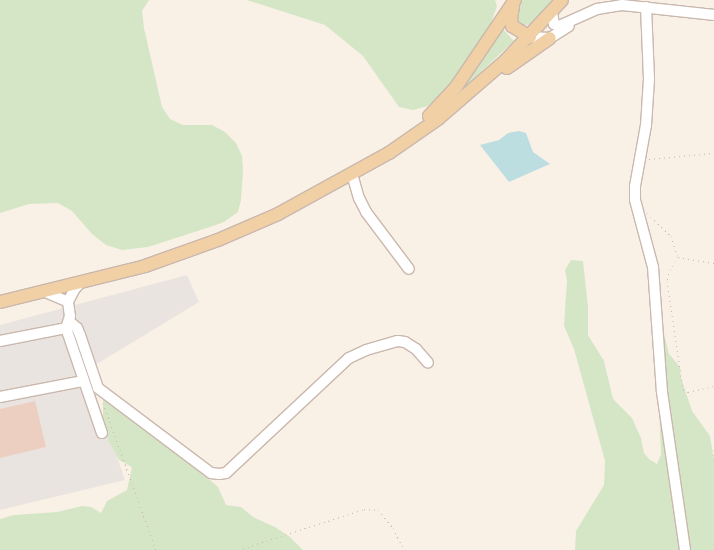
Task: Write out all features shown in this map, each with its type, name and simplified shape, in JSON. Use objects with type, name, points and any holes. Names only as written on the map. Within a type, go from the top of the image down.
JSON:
[{"type":"main road","points":[[515,0],[511,18],[512,26],[530,36]]},
{"type":"main road","points":[[355,172],[426,120],[440,106],[473,64],[515,0]]},
{"type":"main road","points":[[0,302],[145,266],[218,240],[278,214],[389,153],[438,118],[530,36],[562,0]]},
{"type":"main road","points":[[438,118],[453,110],[512,64],[550,38]]},
{"type":"street","points":[[552,12],[552,20],[556,25],[563,26],[608,6],[646,7],[714,15]]},
{"type":"street","points":[[646,7],[649,79],[646,125],[635,186],[635,200],[653,267],[657,296],[662,392],[685,550]]},
{"type":"street","points":[[530,36],[550,38],[576,20]]},
{"type":"street","points":[[355,172],[358,198],[366,212],[409,269]]},
{"type":"street","points":[[80,283],[68,302],[68,324],[83,381],[102,433]]},
{"type":"street","points":[[45,292],[68,302]]},
{"type":"street","points":[[0,341],[68,324],[77,328],[98,388],[211,473],[219,474],[226,473],[349,358],[366,350],[398,341],[405,342],[416,349],[428,363]]},
{"type":"street","points":[[0,397],[83,381]]},
{"type":"path","points":[[646,165],[648,153]]},
{"type":"path","points":[[648,159],[714,153]]},
{"type":"path","points":[[646,212],[671,236],[678,257]]},
{"type":"path","points":[[678,257],[714,263]]},
{"type":"path","points":[[678,257],[670,269],[667,281],[683,389],[688,392],[714,386]]},
{"type":"path","points":[[98,388],[156,550]]},
{"type":"path","points":[[714,449],[712,455],[714,462]]},
{"type":"path","points":[[238,550],[364,509],[378,510],[393,528],[404,550]]},
{"type":"shaded area","points":[[187,275],[199,302],[87,370],[125,480],[0,510],[0,325]]},
{"type":"green space","points":[[0,0],[149,0],[142,11],[144,28],[162,107],[170,119],[183,125],[212,125],[225,132],[236,143],[242,156],[243,170],[241,200],[238,212],[224,222],[210,227],[148,247],[122,250],[106,245],[92,234],[72,211],[58,203],[29,204],[0,213]]},
{"type":"green space","points":[[247,0],[495,0],[497,6],[487,34],[460,73],[440,96],[428,106],[413,110],[399,107],[363,56],[325,25]]},
{"type":"green space","points":[[521,0],[554,0],[533,23],[520,27],[514,13]]},
{"type":"green space","points":[[501,27],[514,41],[457,94]]},
{"type":"green space","points":[[571,260],[583,261],[588,307],[588,335],[604,361],[613,399],[632,418],[641,438],[644,453],[657,464],[661,454],[659,407],[661,333],[663,329],[669,354],[680,367],[681,378],[692,411],[710,436],[714,460],[714,550],[575,550],[576,531],[604,485],[605,461],[574,349],[564,326],[567,280],[565,270]]},
{"type":"green space","points":[[103,398],[179,453],[218,487],[226,505],[241,507],[253,517],[275,527],[290,537],[303,550],[0,550],[0,519],[14,515],[57,512],[82,506],[91,507],[101,513],[107,501],[127,490],[132,467],[119,460],[109,442],[103,420]]},
{"type":"water","points":[[519,131],[526,133],[533,152],[550,164],[509,182],[480,145],[499,140],[508,133]]},
{"type":"building","points":[[35,401],[46,447],[0,458],[0,409]]}]
